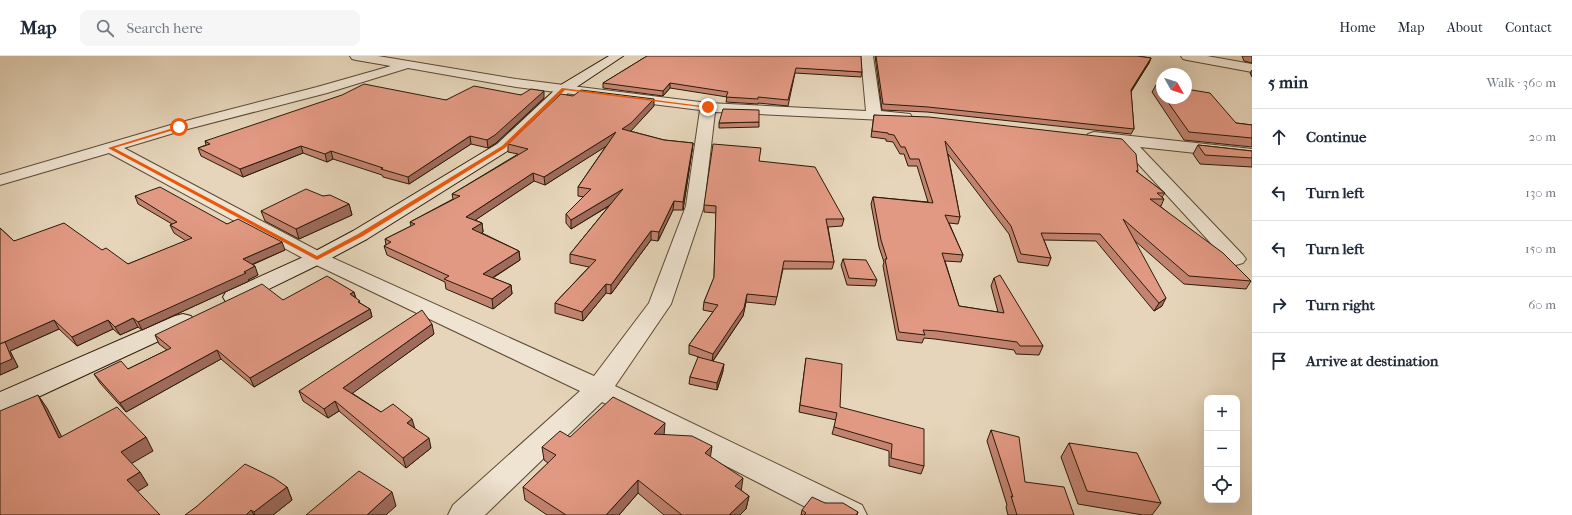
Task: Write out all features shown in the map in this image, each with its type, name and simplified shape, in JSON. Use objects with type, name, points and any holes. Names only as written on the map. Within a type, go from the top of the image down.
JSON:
[{"type":"street","points":[[356,56],[564,89],[708,107],[920,118]]},
{"type":"street","points":[[218,305],[317,258],[400,211],[503,147],[564,89],[617,56]]},
{"type":"street","points":[[867,56],[874,115]]},
{"type":"street","points":[[1187,56],[1252,68]]},
{"type":"street","points":[[0,180],[222,115],[375,75],[407,65]]},
{"type":"street","points":[[464,515],[599,389],[660,304],[695,206],[708,107]]},
{"type":"street","points":[[1077,135],[1252,154]]},
{"type":"street","points":[[1125,140],[1236,259]]},
{"type":"street","points":[[110,148],[317,258],[599,389],[851,515]]},
{"type":"street","points":[[0,403],[197,315]]},
{"type":"building","points":[[647,56],[861,56],[862,72],[796,68],[788,100],[758,97],[758,99],[726,97],[728,92],[670,83],[663,91],[603,83]]},
{"type":"building","points":[[876,56],[1137,56],[1151,58],[1131,90],[1134,129],[928,107],[883,104]]},
{"type":"building","points":[[364,84],[446,100],[474,86],[521,95],[531,89],[544,91],[495,135],[487,140],[470,136],[408,177],[331,151],[325,154],[301,146],[240,169],[198,148],[210,144],[205,141],[342,95]]},
{"type":"building","points":[[581,90],[654,99],[631,123],[622,129],[664,140],[693,143],[683,202],[674,201],[659,232],[651,231],[611,285],[606,284],[582,312],[555,303],[596,260],[570,254],[623,189],[571,220],[566,214],[591,189],[578,187],[616,132],[544,177],[533,173],[466,217],[482,223],[472,229],[519,251],[483,274],[511,285],[492,299],[444,279],[449,276],[384,246],[391,242],[385,239],[415,224],[410,222],[460,196],[452,194],[528,149],[508,144],[561,94],[573,96]]},
{"type":"building","points":[[1192,90],[1210,93],[1236,123],[1252,125],[1252,138],[1189,132],[1169,104],[1192,104]]},
{"type":"building","points":[[723,109],[759,110],[759,122],[719,123]]},
{"type":"building","points":[[874,115],[929,117],[1122,139],[1136,154],[1138,171],[1136,171],[1165,193],[1157,193],[1164,199],[1150,199],[1223,253],[1251,281],[1189,276],[1123,219],[1166,298],[1159,303],[1100,234],[1041,233],[1051,258],[1021,254],[1011,226],[945,141],[960,217],[945,215],[963,255],[942,253],[959,306],[1004,313],[994,278],[1000,275],[1043,346],[1020,346],[1017,342],[938,331],[923,330],[925,335],[899,332],[885,259],[887,259],[881,240],[873,197],[933,203],[919,159],[910,159],[905,147],[901,147],[894,135],[872,131]]},
{"type":"building","points":[[713,144],[761,148],[759,161],[815,167],[844,219],[826,219],[834,262],[784,261],[777,297],[747,294],[744,308],[713,354],[689,345],[718,305],[704,302],[714,277],[716,206],[704,205]]},
{"type":"building","points":[[1198,145],[1252,151],[1252,158],[1205,155]]},
{"type":"building","points":[[160,187],[227,224],[238,219],[282,242],[243,259],[255,266],[244,272],[246,273],[138,322],[133,318],[115,327],[108,320],[72,337],[54,320],[0,344],[0,228],[14,241],[64,223],[102,250],[106,248],[128,264],[192,238],[170,225],[177,222],[135,196]]},
{"type":"building","points":[[306,189],[323,196],[330,195],[349,204],[296,229],[261,211]]},
{"type":"building","points":[[843,259],[866,260],[877,280],[849,278]]},
{"type":"building","points":[[327,276],[354,292],[350,294],[360,301],[358,302],[370,309],[250,378],[217,350],[120,403],[94,374],[121,361],[128,369],[171,348],[155,335],[262,284],[283,300]]},
{"type":"building","points":[[422,310],[432,324],[343,388],[381,412],[393,404],[412,419],[407,423],[429,438],[403,458],[335,401],[324,409],[299,391]]},
{"type":"building","points":[[5,342],[12,359],[0,364],[0,344]]},
{"type":"building","points":[[698,357],[724,364],[717,383],[690,377]]},
{"type":"building","points":[[806,358],[842,364],[840,407],[924,429],[924,466],[891,458],[892,444],[834,427],[837,413],[800,405]]},
{"type":"building","points":[[38,395],[59,438],[117,407],[146,437],[121,452],[140,472],[127,480],[160,515],[0,515],[0,411]]},
{"type":"building","points":[[613,397],[665,423],[654,434],[692,436],[712,446],[705,453],[743,478],[735,486],[749,496],[729,515],[682,515],[638,480],[606,515],[566,515],[523,487],[556,455],[542,447],[560,431],[570,437]]},
{"type":"building","points":[[991,430],[1019,437],[1025,482],[1064,487],[1074,515],[1017,515],[1011,496],[1013,497]]},
{"type":"building","points":[[1069,443],[1137,453],[1161,503],[1087,491]]},
{"type":"building","points":[[245,464],[274,478],[287,487],[254,512],[251,510],[246,515],[185,515],[196,507]]},
{"type":"building","points":[[359,471],[392,492],[367,515],[306,515]]},
{"type":"building","points":[[812,497],[825,503],[843,503],[858,512],[856,515],[804,515],[806,513],[802,510]]},
{"type":"route","points":[[179,127],[110,148],[317,258],[360,235],[414,203],[503,147],[564,89],[708,107]]}]
